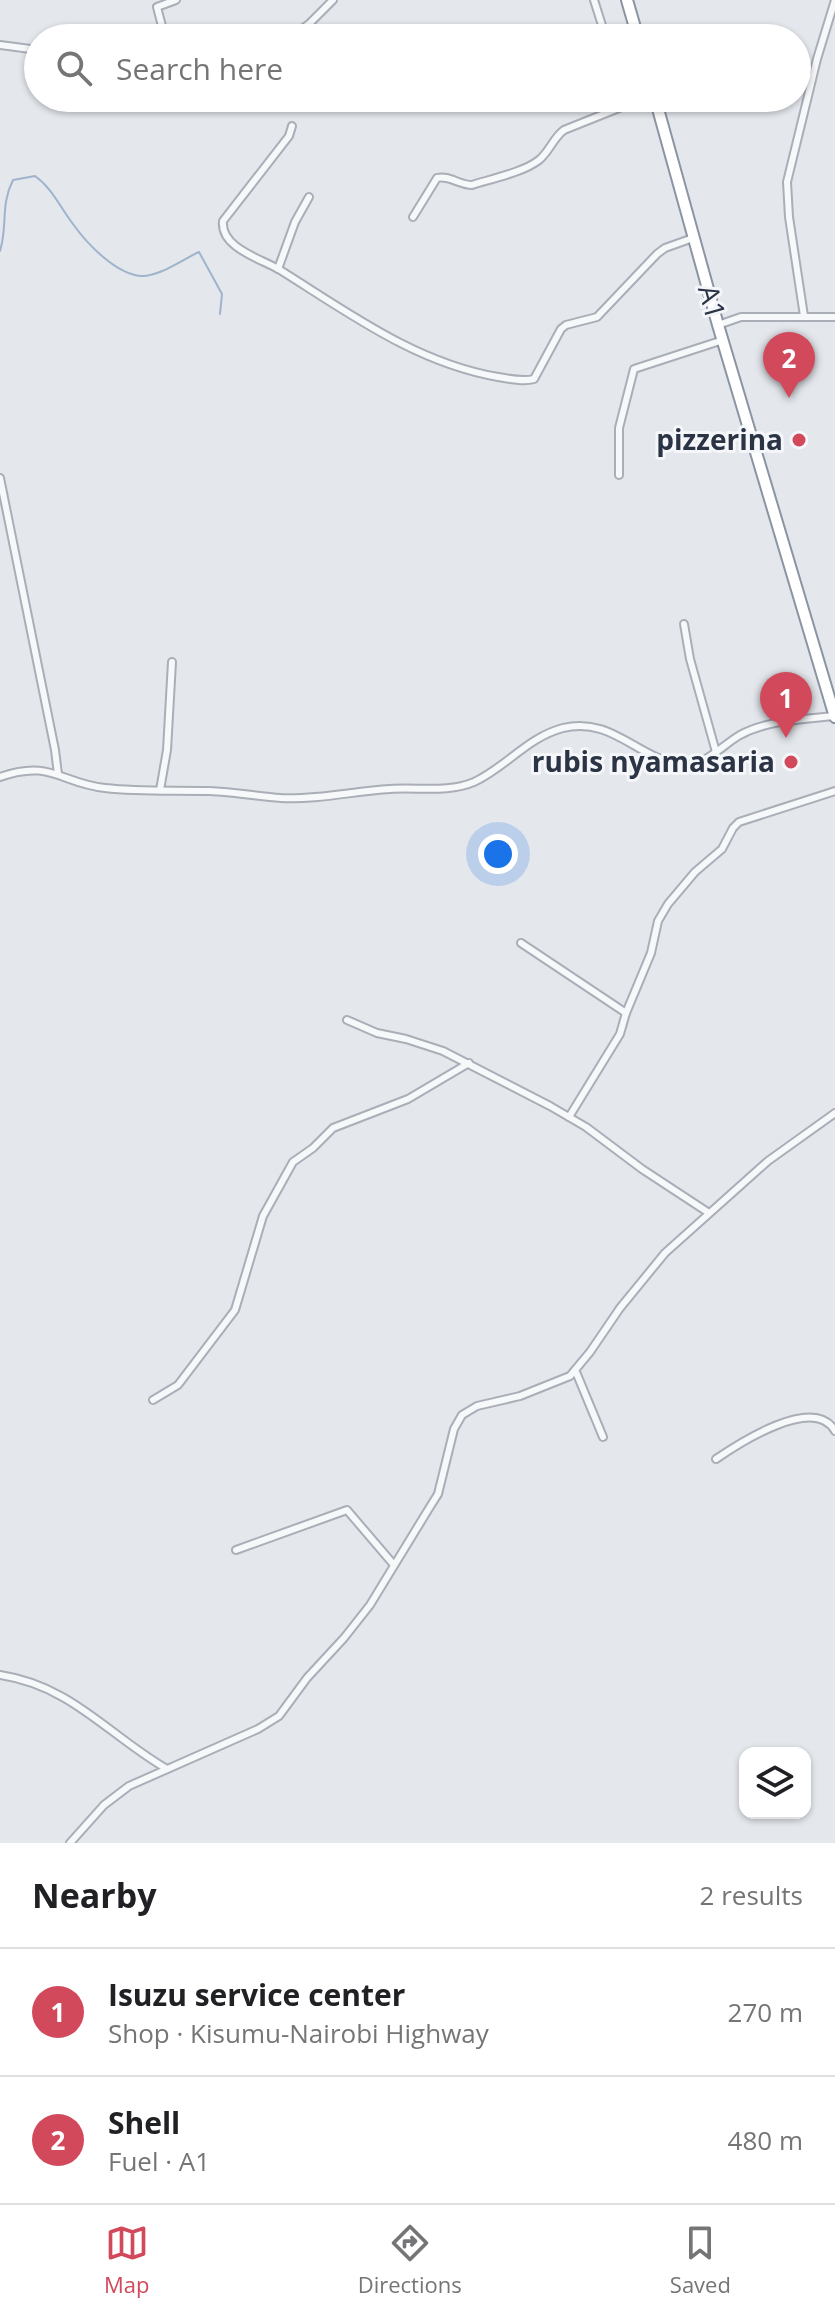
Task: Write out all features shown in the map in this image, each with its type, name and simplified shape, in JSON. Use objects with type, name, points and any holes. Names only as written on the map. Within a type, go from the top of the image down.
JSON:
[{"type":"highway","points":[[627,0],[634,24]]},
{"type":"highway","name":"A1","points":[[659,112],[718,325],[835,716]]},
{"type":"street","points":[[161,24],[157,7],[176,0]]},
{"type":"street","points":[[309,24],[333,0]]},
{"type":"street","points":[[594,0],[602,24]]},
{"type":"street","points":[[811,84],[835,0]]},
{"type":"street","points":[[0,45],[24,48]]},
{"type":"street","points":[[413,217],[437,178],[472,185],[527,166],[542,157],[557,135],[602,112]]},
{"type":"street","points":[[804,112],[787,182],[789,217],[804,316]]},
{"type":"street","points":[[292,126],[289,136],[222,225],[235,245],[328,303],[427,356],[463,370],[530,381],[537,376],[561,329],[597,317],[657,254],[693,238]]},
{"type":"street","points":[[278,269],[295,222],[309,197]]},
{"type":"street","points":[[718,325],[741,317],[835,317]]},
{"type":"street","points":[[619,475],[619,428],[634,369],[723,340]]},
{"type":"street","points":[[0,478],[53,735],[58,774]]},
{"type":"street","points":[[684,624],[690,659],[716,752]]},
{"type":"street","points":[[160,790],[167,750],[172,662]]},
{"type":"street","points":[[0,777],[27,769],[58,774],[104,788],[301,798],[391,789],[461,787],[479,780],[521,749],[562,728],[583,726],[621,736],[676,764],[697,763],[743,734],[764,726],[835,716]]},
{"type":"street","points":[[569,1117],[620,1034],[651,953],[658,921],[688,879],[722,849],[733,828],[754,815],[835,791]]},
{"type":"street","points":[[521,943],[626,1013]]},
{"type":"street","points":[[347,1020],[377,1033],[443,1051],[469,1063],[569,1117],[709,1213]]},
{"type":"street","points":[[153,1400],[178,1385],[235,1310],[263,1216],[293,1162],[333,1128],[408,1099],[469,1063]]},
{"type":"street","points":[[70,1843],[104,1805],[129,1786],[279,1716],[307,1678],[356,1624],[438,1494],[454,1429],[462,1415],[477,1406],[520,1396],[561,1381],[576,1372],[620,1308],[665,1253],[768,1161],[835,1113]]},
{"type":"street","points":[[576,1372],[603,1437]]},
{"type":"street","points":[[716,1459],[748,1437],[771,1426],[818,1419],[831,1424],[835,1431]]},
{"type":"street","points":[[236,1550],[347,1510],[394,1565]]},
{"type":"street","points":[[0,1675],[36,1683],[92,1713],[145,1756],[167,1769]]},
{"type":"waterway","points":[[0,251],[7,198],[13,180],[35,176],[51,192],[86,240],[122,270],[148,276],[199,252],[222,294],[220,314]]},
{"type":"place","name":"Shell","points":[[789,398]]},
{"type":"place","name":"pizzerina","points":[[799,440]]},
{"type":"place","name":"Isuzu service center","points":[[786,738]]},
{"type":"place","name":"rubis nyamasaria","points":[[791,762]]}]
